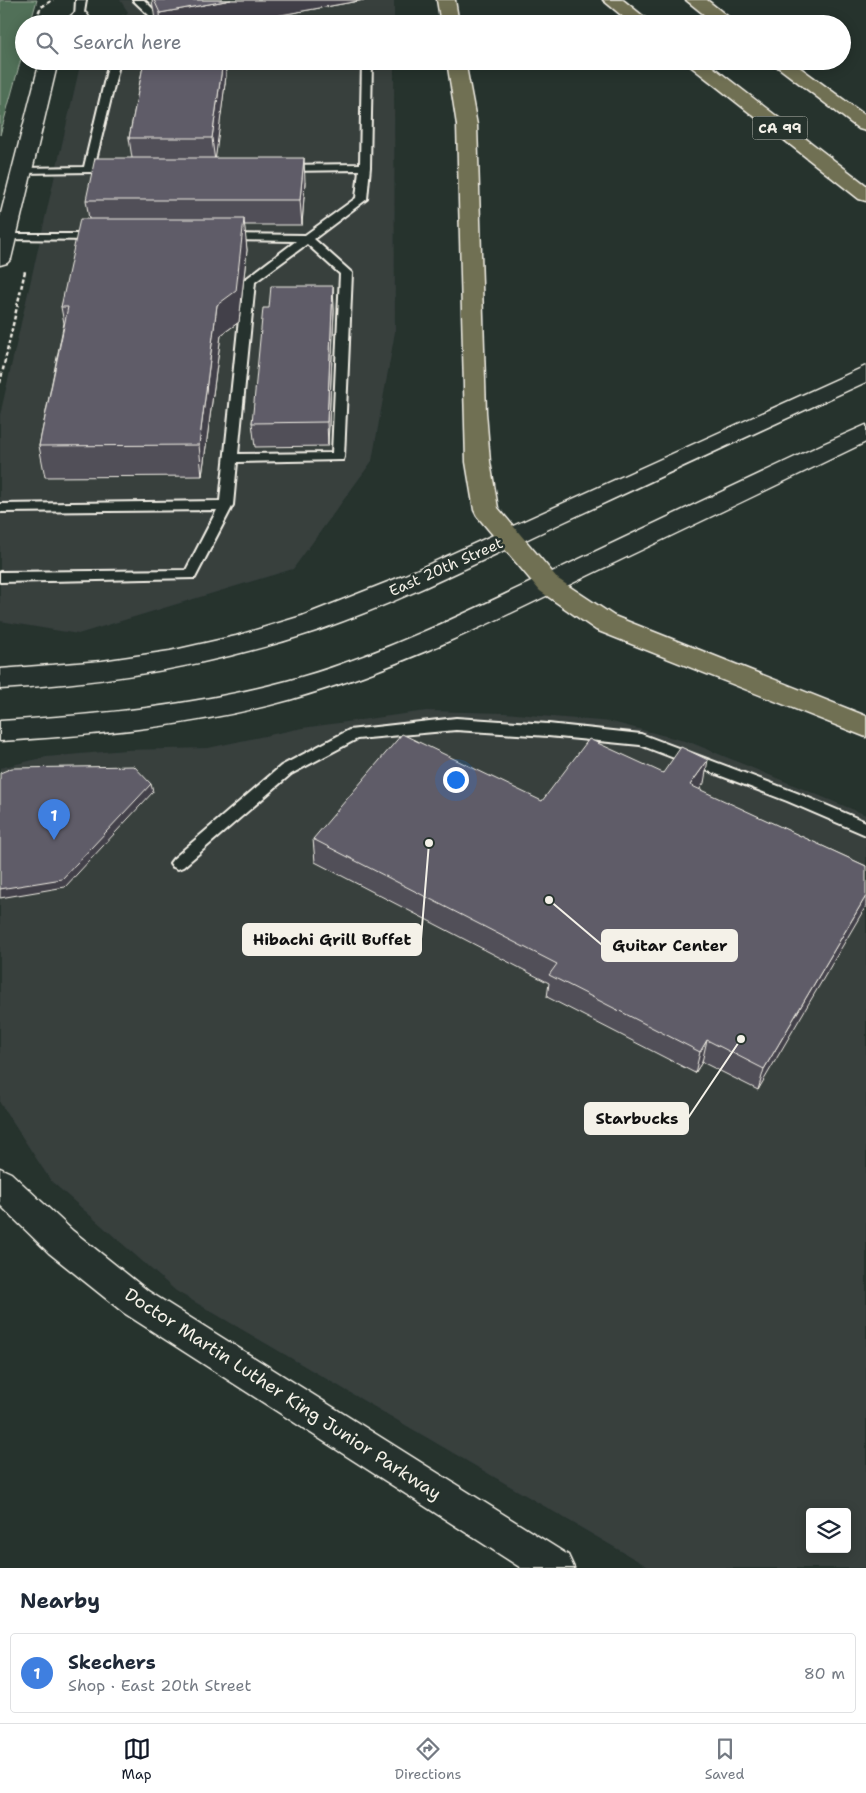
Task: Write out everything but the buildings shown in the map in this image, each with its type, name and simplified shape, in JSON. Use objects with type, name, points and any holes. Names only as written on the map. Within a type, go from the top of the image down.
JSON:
[{"type":"highway","points":[[446,0],[448,15]]},
{"type":"highway","points":[[612,0],[632,15]]},
{"type":"highway","points":[[695,0],[716,15]]},
{"type":"highway","points":[[458,70],[467,125],[478,462],[486,510],[548,585],[605,623],[866,727]]},
{"type":"highway","name":"CA 99","points":[[705,70],[866,195]]},
{"type":"highway","points":[[791,70],[866,125]]},
{"type":"street","points":[[0,259],[47,70]]},
{"type":"street","name":"East 20th Street","points":[[0,679],[86,672],[166,662],[270,636],[370,601],[866,373]]},
{"type":"street","points":[[0,731],[93,724],[211,708],[288,690],[406,650],[548,585],[866,433]]},
{"type":"street","name":"Doctor Martin Luther King Junior Parkway","points":[[0,1183],[61,1242],[136,1302],[555,1568]]},
{"type":"lane","points":[[138,0],[154,15]]},
{"type":"lane","points":[[160,15],[184,10]]},
{"type":"lane","points":[[22,170],[94,170],[113,70]]},
{"type":"lane","points":[[0,577],[190,574],[226,505],[249,281],[361,199],[365,168],[367,70]]},
{"type":"lane","points":[[276,168],[365,168]]},
{"type":"lane","points":[[5,237],[110,237]]},
{"type":"lane","points":[[218,237],[307,238],[346,273],[338,457],[232,458]]},
{"type":"lane","points":[[0,509],[226,505]]},
{"type":"lane","points":[[178,863],[286,770],[354,734],[456,724],[548,730],[641,740],[792,797],[866,829]]},
{"type":"path","points":[[37,15],[41,7],[53,0]]},
{"type":"shaded area","points":[[120,0],[394,0],[394,15],[126,15],[128,12]]},
{"type":"shaded area","points":[[79,70],[394,70],[395,332],[372,461],[293,569],[78,634],[0,621],[0,415]]},
{"type":"shaded area","points":[[426,711],[505,713],[612,722],[692,743],[866,815],[866,1568],[650,1568],[176,1291],[51,1181],[0,1103],[0,768],[46,757],[125,750],[208,748],[302,728]]},
{"type":"green space","points":[[0,0],[37,0],[33,15],[15,15],[15,70],[18,70],[0,135]]},
{"type":"place","name":"Skechers","points":[[54,840]]},
{"type":"place","name":"Hibachi Grill Buffet","points":[[429,843]]},
{"type":"place","name":"Guitar Center","points":[[549,900]]},
{"type":"place","name":"Starbucks","points":[[741,1039]]}]
